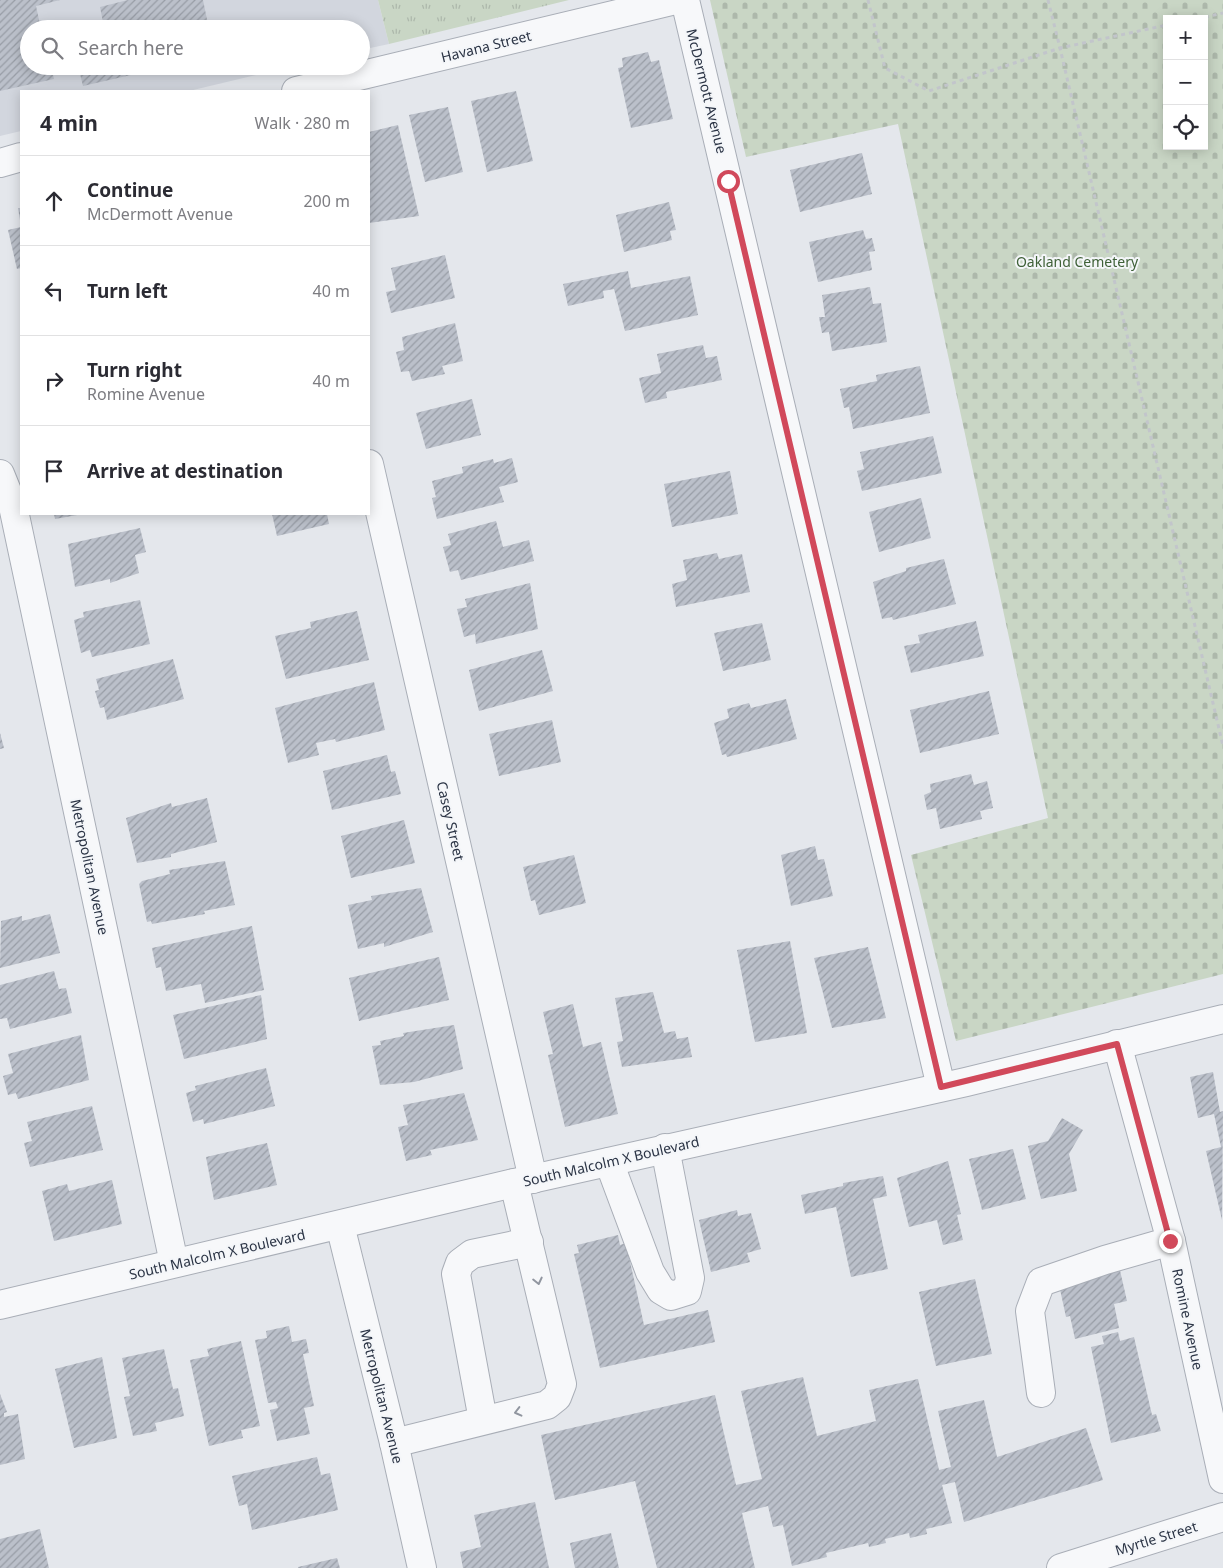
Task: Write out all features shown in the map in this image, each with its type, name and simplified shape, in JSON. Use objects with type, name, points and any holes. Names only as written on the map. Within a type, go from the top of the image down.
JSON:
[{"type":"street","name":"Havana Street","points":[[370,73],[676,0]]},
{"type":"street","name":"McDermott Avenue","points":[[685,0],[941,1087]]},
{"type":"street","name":"Havana Street","points":[[300,90],[363,75]]},
{"type":"street","points":[[0,162],[20,157]]},
{"type":"street","name":"Casey Street","points":[[370,469],[524,1181],[529,1242],[562,1384],[557,1397],[546,1405],[394,1443]]},
{"type":"street","name":"Metropolitan Avenue","points":[[0,474],[15,516],[174,1262]]},
{"type":"street","name":"South Malcolm X Boulevard","points":[[0,1305],[174,1262],[340,1226],[665,1148],[941,1087],[1223,1019]]},
{"type":"street","name":"Romine Avenue","points":[[1117,1044],[1170,1241],[1223,1480]]},
{"type":"street","points":[[609,1162],[650,1272],[661,1290],[670,1296],[687,1291],[690,1278],[665,1148]]},
{"type":"street","name":"Metropolitan Avenue","points":[[340,1226],[394,1443],[422,1568]]},
{"type":"street","points":[[1041,1393],[1030,1310],[1041,1282],[1170,1241]]},
{"type":"street","points":[[482,1420],[456,1274],[460,1263],[472,1254],[529,1242]]},
{"type":"street","name":"Myrtle Street","points":[[1061,1568],[1223,1517]]},
{"type":"path","points":[[868,0],[885,68],[929,91],[1060,48],[1163,26]]},
{"type":"path","points":[[1048,0],[1223,746]]},
{"type":"path","points":[[1208,16],[1223,13]]},
{"type":"shaded area","points":[[0,0],[378,0],[389,44],[370,48],[370,20],[20,20],[20,75],[256,75],[193,90],[20,90],[20,131],[0,136]]},
{"type":"green space","points":[[378,0],[569,0],[389,44]]},
{"type":"green space","name":"Oakland Cemetery","points":[[710,0],[1223,0],[1223,974],[956,1041],[911,855],[1048,818],[898,124],[746,157]]},
{"type":"building","points":[[0,0],[60,0],[36,6],[39,20],[20,20],[20,75],[53,75],[54,79],[0,91]]},
{"type":"building","points":[[128,0],[203,0],[207,20],[103,20],[100,7]]},
{"type":"building","points":[[648,52],[651,62],[659,60],[673,119],[631,128],[618,68],[623,67],[622,58]]},
{"type":"building","points":[[80,75],[131,75],[83,86]]},
{"type":"building","points":[[516,91],[533,161],[487,172],[471,101]]},
{"type":"building","points":[[448,107],[463,172],[425,182],[409,115]]},
{"type":"building","points":[[398,125],[419,216],[370,223],[370,132]]},
{"type":"building","points":[[862,153],[872,194],[800,212],[790,170]]},
{"type":"building","points":[[669,202],[676,230],[670,231],[672,240],[624,252],[616,215]]},
{"type":"building","points":[[20,227],[20,268],[17,269],[8,230]]},
{"type":"building","points":[[863,230],[866,239],[872,238],[875,251],[869,252],[872,270],[818,282],[809,242]]},
{"type":"building","points":[[445,255],[455,298],[391,313],[386,292],[396,290],[391,268]]},
{"type":"building","points":[[628,271],[631,288],[690,276],[698,315],[625,331],[614,289],[603,291],[604,298],[568,306],[563,284]]},
{"type":"building","points":[[870,287],[873,304],[881,303],[887,342],[832,351],[829,332],[822,333],[819,317],[825,317],[822,295]]},
{"type":"building","points":[[455,323],[463,361],[442,366],[445,374],[412,381],[409,371],[401,372],[396,352],[404,350],[402,337]]},
{"type":"building","points":[[703,345],[706,358],[717,356],[722,380],[666,392],[667,398],[645,403],[639,378],[661,373],[657,354]]},
{"type":"building","points":[[920,366],[930,413],[853,429],[849,407],[844,408],[840,389],[877,381],[876,375]]},
{"type":"building","points":[[472,399],[481,435],[426,449],[416,413]]},
{"type":"building","points":[[933,436],[942,473],[862,491],[857,471],[864,469],[860,452]]},
{"type":"building","points":[[512,458],[518,482],[499,487],[504,502],[437,519],[432,498],[436,497],[432,481],[463,473],[462,467],[493,459],[494,463]]},
{"type":"building","points":[[730,471],[738,514],[672,527],[664,484]]},
{"type":"building","points":[[921,498],[931,538],[879,552],[869,512]]},
{"type":"building","points":[[54,515],[77,515],[55,519]]},
{"type":"building","points":[[272,515],[327,515],[329,524],[277,536]]},
{"type":"building","points":[[496,521],[503,547],[529,540],[534,561],[461,580],[458,570],[450,572],[443,547],[451,545],[448,534]]},
{"type":"building","points":[[140,528],[146,552],[135,555],[139,573],[110,583],[110,579],[75,587],[68,544]]},
{"type":"building","points":[[717,553],[719,559],[742,554],[750,592],[676,607],[672,584],[687,580],[683,560]]},
{"type":"building","points":[[944,559],[956,604],[893,620],[892,617],[882,619],[873,582],[906,571],[906,568]]},
{"type":"building","points":[[530,583],[538,629],[476,644],[475,634],[464,637],[457,609],[467,607],[465,599]]},
{"type":"building","points":[[140,600],[150,644],[92,657],[90,650],[81,653],[74,620],[84,617],[83,612]]},
{"type":"building","points":[[357,611],[369,660],[286,679],[275,636],[311,628],[310,622]]},
{"type":"building","points":[[976,621],[984,656],[911,673],[904,646],[920,643],[918,635]]},
{"type":"building","points":[[762,623],[771,660],[723,671],[714,633]]},
{"type":"building","points":[[542,650],[553,691],[479,711],[469,670]]},
{"type":"building","points":[[173,659],[184,699],[107,720],[104,707],[100,708],[95,691],[99,690],[96,679]]},
{"type":"building","points":[[374,682],[385,730],[336,742],[335,739],[316,743],[319,755],[288,763],[275,708]]},
{"type":"building","points":[[989,691],[999,734],[920,753],[910,710]]},
{"type":"building","points":[[786,699],[797,739],[727,757],[726,754],[722,755],[714,723],[729,718],[727,709],[749,703],[751,708]]},
{"type":"building","points":[[552,720],[561,762],[499,776],[489,734]]},
{"type":"building","points":[[0,733],[4,748],[0,749]]},
{"type":"building","points":[[387,755],[391,772],[395,771],[401,794],[332,810],[323,771]]},
{"type":"building","points":[[971,774],[974,785],[987,781],[993,808],[980,811],[982,819],[940,829],[936,808],[927,810],[924,795],[931,792],[930,784]]},
{"type":"building","points":[[207,798],[217,842],[171,854],[171,857],[137,863],[126,818],[171,803],[172,807]]},
{"type":"building","points":[[404,820],[415,863],[351,878],[341,836]]},
{"type":"building","points":[[815,846],[818,860],[824,859],[833,896],[791,906],[781,855]]},
{"type":"building","points":[[574,855],[586,903],[539,915],[535,900],[531,901],[523,867]]},
{"type":"building","points":[[225,861],[235,905],[204,911],[205,914],[152,924],[151,921],[147,922],[139,884],[142,881],[170,874],[169,870]]},
{"type":"building","points":[[421,888],[433,932],[384,947],[384,943],[358,949],[348,905],[372,900],[371,896]]},
{"type":"building","points":[[50,914],[60,953],[0,968],[1,921],[22,916],[22,921]]},
{"type":"building","points":[[252,926],[264,990],[205,1003],[201,984],[166,991],[161,967],[156,968],[152,948]]},
{"type":"building","points":[[790,941],[807,1033],[755,1042],[737,950]]},
{"type":"building","points":[[868,947],[886,1018],[832,1028],[814,958]]},
{"type":"building","points":[[439,957],[449,1000],[359,1021],[349,978]]},
{"type":"building","points":[[54,971],[59,989],[66,988],[72,1013],[10,1029],[7,1018],[0,1019],[0,985]]},
{"type":"building","points":[[653,992],[664,1033],[675,1031],[677,1039],[688,1037],[692,1057],[622,1067],[617,1042],[623,1041],[615,998]]},
{"type":"building","points":[[261,995],[267,1039],[184,1059],[173,1015]]},
{"type":"building","points":[[573,1004],[583,1047],[601,1042],[618,1114],[565,1127],[548,1055],[553,1054],[543,1012]]},
{"type":"building","points":[[454,1025],[463,1069],[414,1082],[380,1085],[372,1046],[381,1045],[380,1041],[404,1036],[403,1033]]},
{"type":"building","points":[[81,1035],[89,1080],[18,1099],[16,1093],[8,1095],[3,1076],[13,1073],[8,1054]]},
{"type":"building","points":[[266,1068],[275,1106],[204,1124],[203,1119],[193,1122],[186,1093],[196,1090],[195,1086]]},
{"type":"building","points":[[1213,1072],[1220,1112],[1223,1111],[1222,1220],[1206,1151],[1221,1147],[1214,1114],[1198,1118],[1190,1077]]},
{"type":"building","points":[[464,1093],[478,1140],[430,1150],[432,1155],[406,1161],[398,1127],[408,1125],[403,1105]]},
{"type":"building","points":[[92,1106],[103,1150],[30,1167],[24,1143],[32,1141],[27,1122]]},
{"type":"building","points":[[1062,1118],[1083,1130],[1069,1154],[1077,1191],[1041,1199],[1028,1146],[1048,1141]]},
{"type":"building","points":[[267,1143],[277,1185],[214,1200],[206,1157]]},
{"type":"building","points":[[1013,1149],[1026,1199],[982,1210],[969,1159]]},
{"type":"building","points":[[948,1161],[961,1214],[957,1215],[963,1240],[943,1245],[937,1220],[909,1227],[897,1178]]},
{"type":"building","points":[[883,1176],[887,1196],[873,1199],[888,1269],[851,1277],[836,1207],[805,1214],[801,1195],[843,1186],[843,1183]]},
{"type":"building","points":[[112,1180],[122,1224],[54,1241],[42,1191],[67,1184],[69,1191]]},
{"type":"building","points":[[737,1210],[738,1216],[751,1213],[761,1249],[747,1253],[750,1262],[711,1272],[699,1220]]},
{"type":"building","points":[[618,1235],[620,1245],[626,1243],[644,1325],[708,1310],[715,1342],[600,1368],[574,1254],[579,1253],[577,1245]]},
{"type":"building","points":[[1119,1266],[1127,1301],[1114,1304],[1119,1328],[1075,1339],[1070,1316],[1066,1317],[1058,1280]]},
{"type":"building","points":[[975,1279],[992,1354],[936,1366],[919,1292]]},
{"type":"building","points":[[289,1326],[292,1342],[306,1339],[309,1353],[303,1354],[314,1406],[304,1408],[310,1434],[277,1441],[270,1410],[278,1408],[276,1402],[268,1403],[255,1340],[267,1338],[266,1331]]},
{"type":"building","points":[[1118,1332],[1120,1341],[1134,1337],[1152,1415],[1156,1414],[1161,1431],[1111,1443],[1091,1347],[1104,1344],[1102,1336]]},
{"type":"building","points":[[241,1341],[260,1426],[241,1430],[243,1438],[209,1446],[190,1360],[209,1356],[207,1349]]},
{"type":"building","points":[[164,1349],[173,1389],[178,1388],[184,1416],[155,1423],[157,1431],[133,1436],[124,1397],[130,1396],[122,1358]]},
{"type":"building","points":[[102,1357],[117,1438],[74,1448],[55,1369]]},
{"type":"building","points":[[803,1377],[817,1436],[876,1421],[869,1390],[918,1379],[939,1470],[951,1467],[938,1411],[984,1400],[997,1457],[1086,1428],[1103,1480],[964,1522],[955,1482],[942,1485],[952,1523],[926,1529],[927,1534],[910,1538],[909,1533],[885,1539],[886,1543],[869,1547],[868,1543],[826,1553],[827,1557],[792,1566],[783,1525],[773,1527],[768,1506],[742,1513],[755,1568],[657,1568],[635,1481],[555,1500],[541,1435],[715,1395],[736,1485],[762,1479],[741,1391]]},
{"type":"building","points":[[0,1394],[7,1412],[4,1413],[4,1417],[18,1414],[25,1459],[0,1465]]},
{"type":"building","points":[[317,1457],[321,1475],[330,1473],[338,1510],[252,1530],[247,1504],[239,1506],[232,1476]]},
{"type":"building","points":[[535,1502],[549,1568],[463,1568],[460,1552],[481,1547],[474,1515]]},
{"type":"building","points":[[40,1529],[49,1568],[0,1568],[0,1539]]},
{"type":"building","points":[[611,1533],[619,1568],[575,1568],[570,1543]]},
{"type":"building","points":[[337,1558],[340,1568],[298,1568],[298,1567]]},
{"type":"route","points":[[728,181],[941,1087],[1117,1044],[1170,1241]]}]
